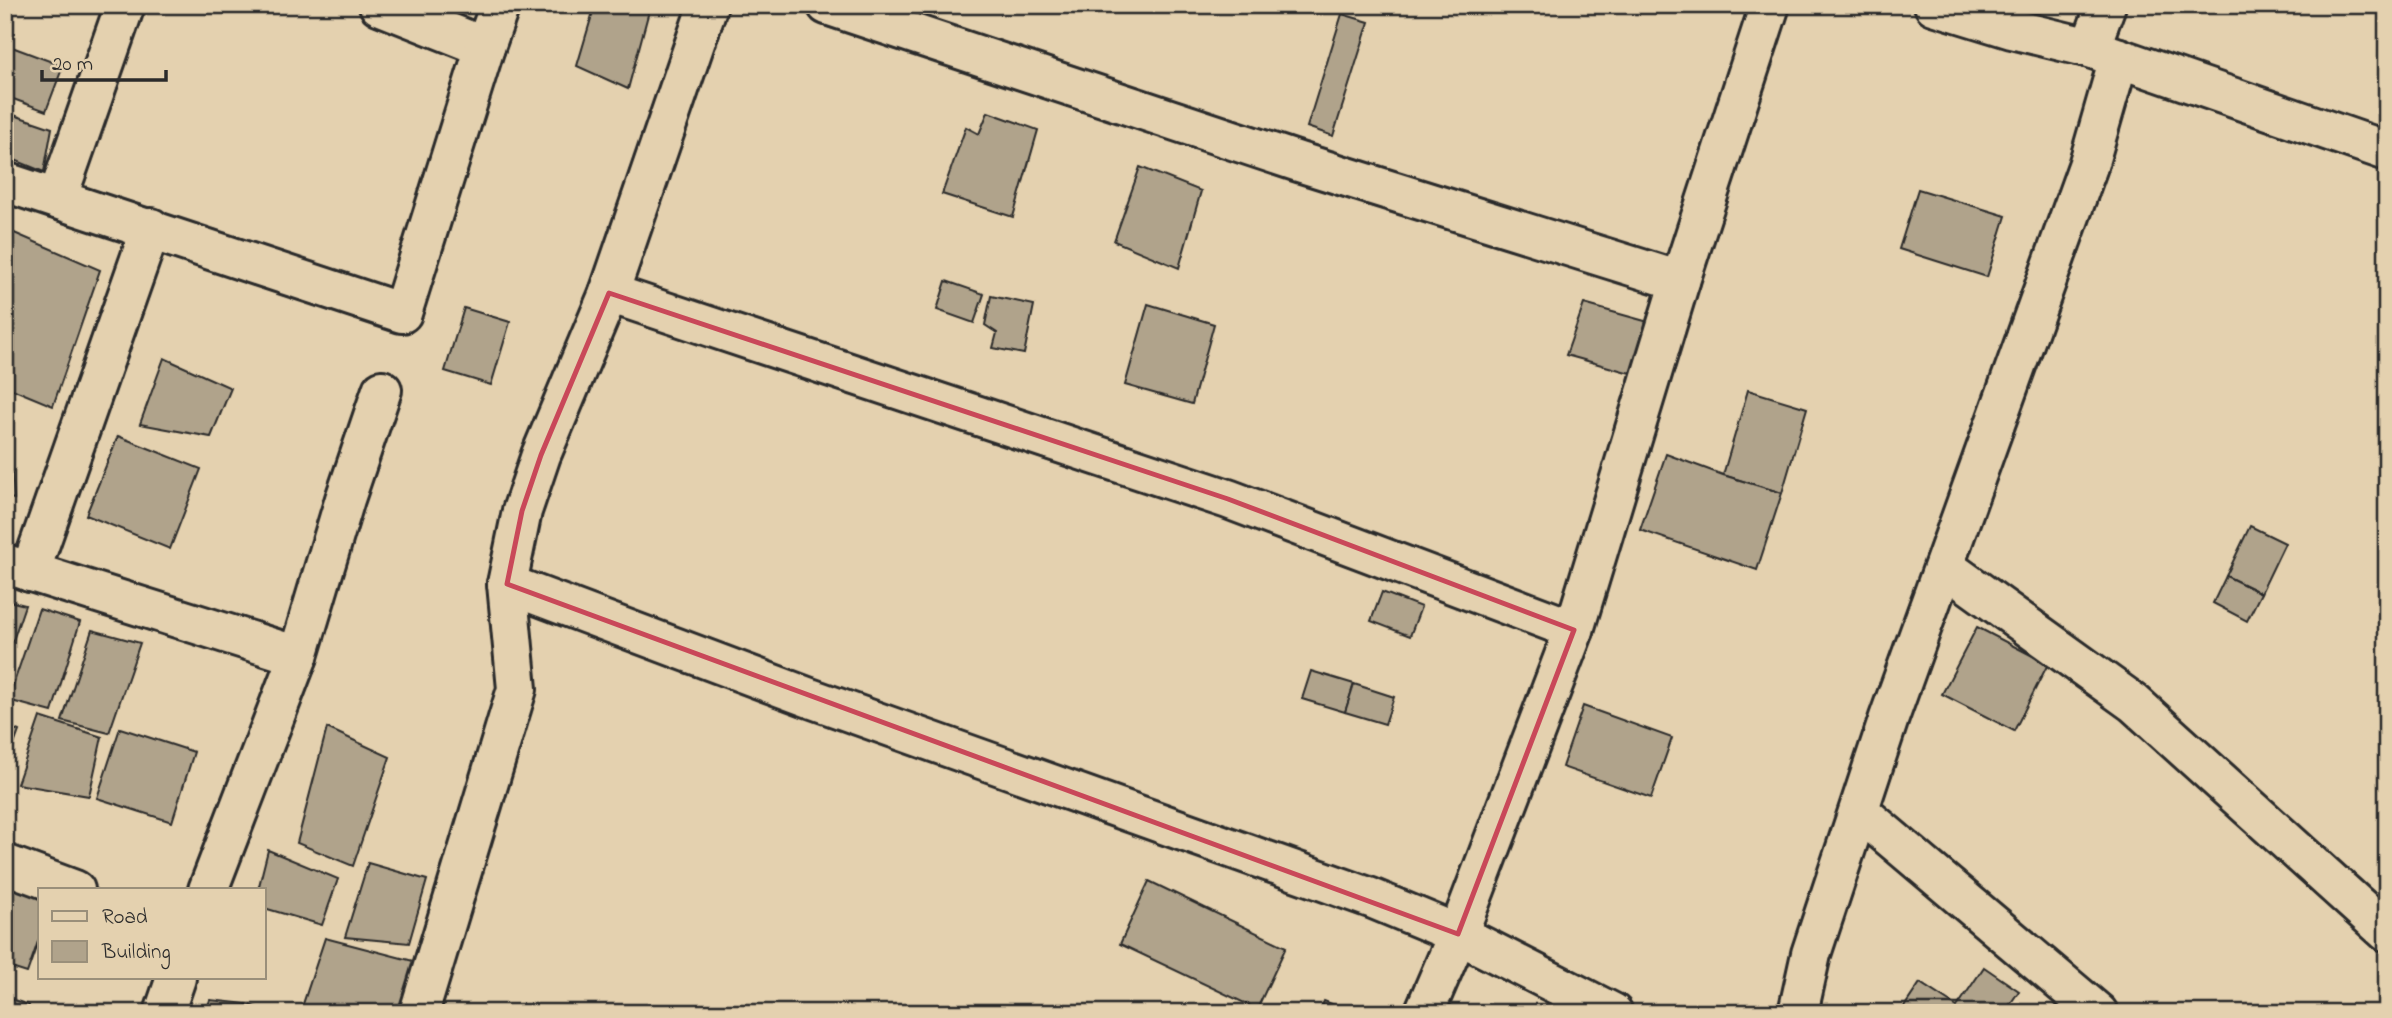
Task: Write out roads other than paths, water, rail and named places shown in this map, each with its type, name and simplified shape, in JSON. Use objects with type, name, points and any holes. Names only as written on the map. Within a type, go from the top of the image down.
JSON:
[{"type":"street","points":[[57,199],[125,5]]},
{"type":"street","points":[[379,5],[485,47]]},
{"type":"street","points":[[5,182],[402,313],[500,5]]},
{"type":"street","points":[[419,1013],[517,689],[507,584],[522,511],[541,455],[609,293],[708,5]]},
{"type":"street","points":[[827,5],[1299,162],[1680,281]]},
{"type":"street","points":[[1424,1013],[1458,934],[1574,631],[1680,281],[1770,5]]},
{"type":"street","points":[[1934,5],[2104,53],[2387,151]]},
{"type":"street","points":[[1798,1013],[1811,954],[1889,718],[2088,166],[2104,53],[2106,5]]},
{"type":"street","points":[[151,229],[18,568],[298,656]]},
{"type":"street","points":[[609,293],[1228,499],[1574,631]]},
{"type":"street","points":[[209,888],[298,656],[345,499],[382,390]]},
{"type":"street","points":[[1945,567],[2134,703],[2387,932]]},
{"type":"street","points":[[507,584],[810,698],[1371,898],[1458,934],[1613,1013]]},
{"type":"street","points":[[1859,811],[2098,1013]]},
{"type":"street","points":[[5,864],[70,888]]},
{"type":"street","points":[[164,1013],[176,979]]}]
